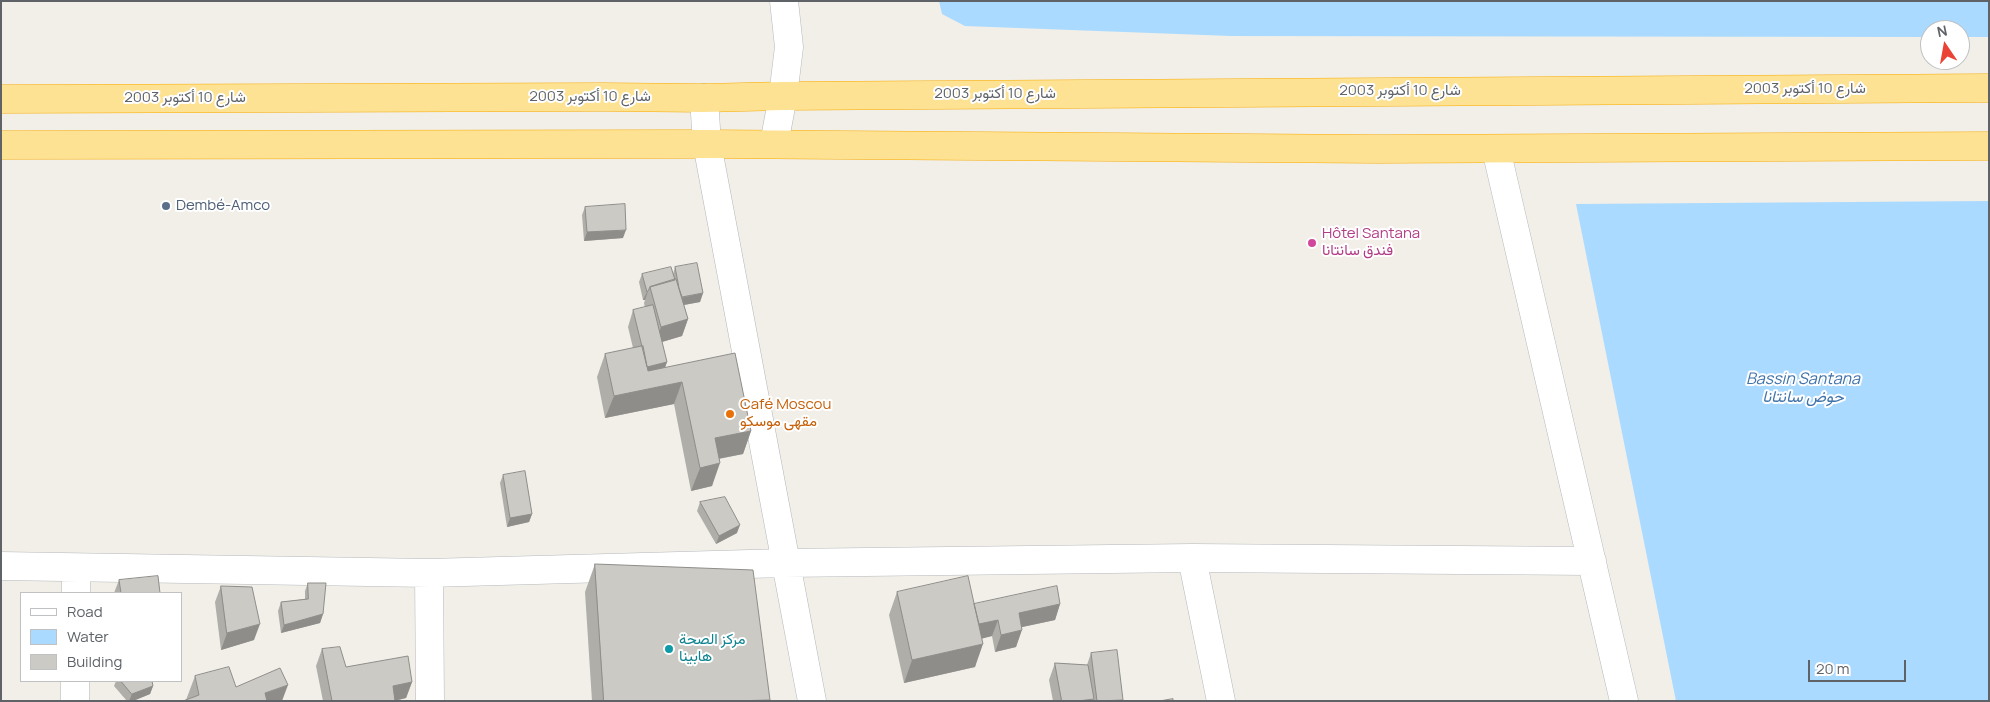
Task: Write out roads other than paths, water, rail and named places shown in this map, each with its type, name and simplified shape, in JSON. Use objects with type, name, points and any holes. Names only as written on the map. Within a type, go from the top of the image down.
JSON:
[{"type":"highway","name":"شارع 10 أكتوبر 2003","points":[[1,99],[704,98],[1989,88]]},
{"type":"highway","points":[[1,145],[774,144],[1379,149],[1989,146]]},
{"type":"street","points":[[774,144],[783,96],[789,47],[784,1]]},
{"type":"street","points":[[704,98],[707,144],[812,701]]},
{"type":"street","points":[[1496,148],[1624,701]]},
{"type":"street","points":[[1192,558],[1221,701]]},
{"type":"street","points":[[1,566],[76,580],[785,563],[1192,558],[1592,561]]},
{"type":"street","points":[[428,573],[430,701]]},
{"type":"street","points":[[75,682],[75,701]]},
{"type":"water","points":[[939,1],[1989,1],[1989,37],[1970,37],[1970,20],[1920,20],[1920,37],[1231,36],[965,26],[942,14]]},
{"type":"water","name":"Bassin Santana حوض سانتانا","points":[[1989,201],[1989,701],[1676,701],[1576,204]]},
{"type":"place","name":"Dembé-Amco","points":[[166,206]]},
{"type":"place","name":"Hôtel Santana فندق سانتانا","points":[[1312,243]]},
{"type":"place","name":"Café Moscou مقهى موسكو","points":[[730,414]]},
{"type":"place","name":"مركز الصحة هابينا","points":[[669,649]]}]
